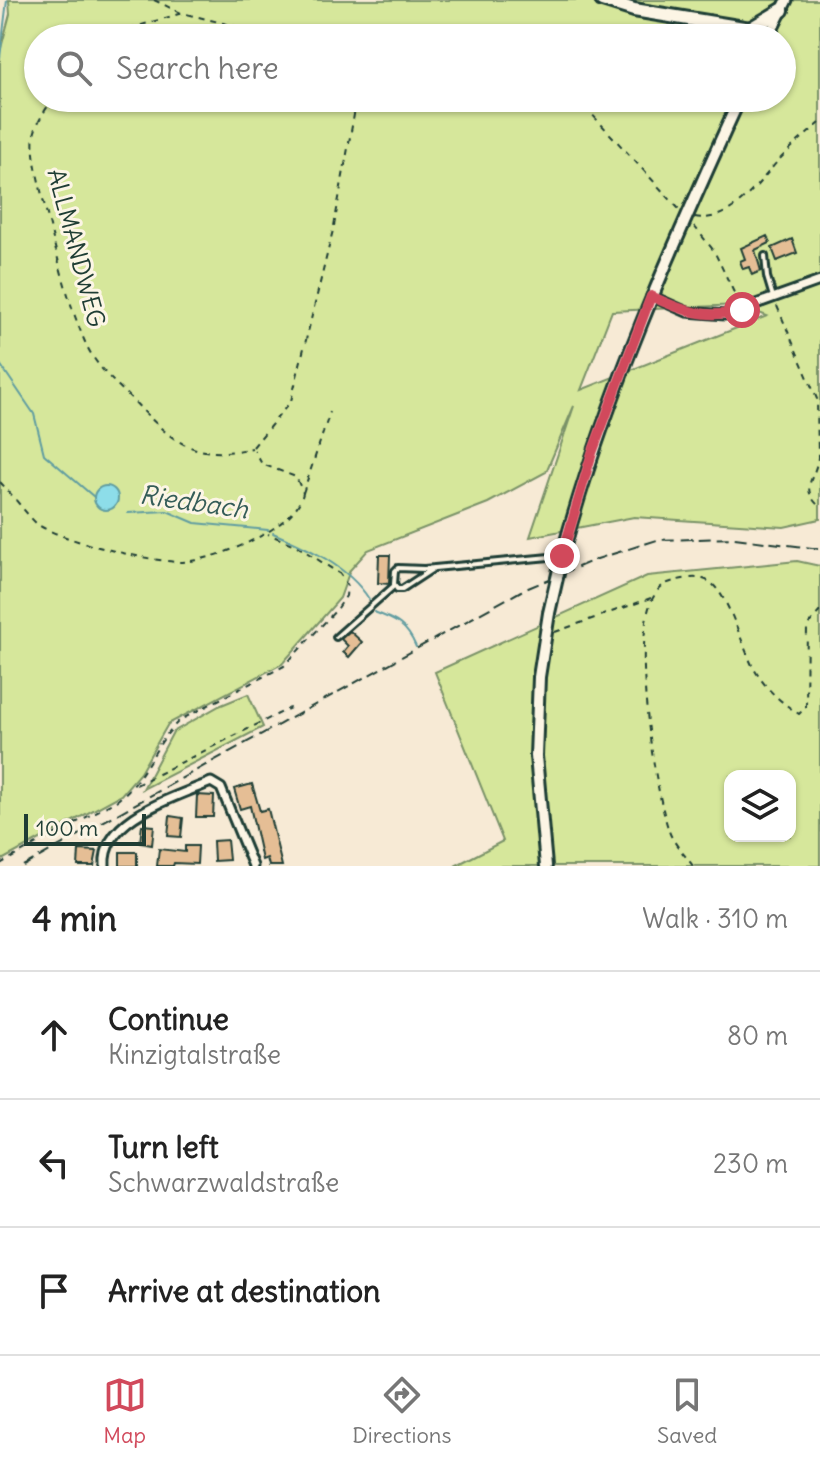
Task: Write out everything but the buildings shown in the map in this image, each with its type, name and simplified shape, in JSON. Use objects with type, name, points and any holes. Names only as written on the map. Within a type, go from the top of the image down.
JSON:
[{"type":"main road","points":[[602,0],[634,10],[718,24]]},
{"type":"main road","points":[[757,24],[784,5]]},
{"type":"main road","points":[[546,866],[536,756],[539,677],[562,556],[592,453],[651,296],[734,112]]},
{"type":"street","points":[[773,24],[784,5]]},
{"type":"street","points":[[651,296],[687,312],[725,315],[820,281]]},
{"type":"street","points":[[105,866],[114,838],[128,819],[211,782],[221,788],[253,866]]},
{"type":"lane","points":[[765,256],[767,277],[774,297]]},
{"type":"lane","points":[[434,568],[402,589],[397,589],[395,585],[395,571],[398,568],[434,568],[562,556]]},
{"type":"lane","points":[[336,637],[395,585]]},
{"type":"path","points":[[154,0],[182,13],[227,24]]},
{"type":"path","points":[[145,24],[182,13]]},
{"type":"path","name":"ALLMANDWEG","points":[[44,112],[34,136],[39,181],[65,282],[85,344],[105,374],[163,433],[196,450],[233,453],[252,448]]},
{"type":"path","points":[[303,493],[296,477],[262,464],[252,448],[291,401],[334,226],[354,112]]},
{"type":"path","points":[[590,112],[686,216],[714,251],[742,310]]},
{"type":"path","points":[[686,216],[707,220],[744,200],[780,159],[820,123]]},
{"type":"path","points":[[774,297],[817,399],[817,466],[809,482],[809,492],[820,507]]},
{"type":"path","points":[[0,482],[38,524],[109,549],[148,559],[183,562],[222,552],[268,534],[298,509],[330,412]]},
{"type":"path","points":[[135,786],[167,732],[180,720],[284,666],[346,596],[347,586],[340,574],[297,546],[268,534]]},
{"type":"path","points":[[693,866],[670,835],[657,789],[646,709],[644,624],[652,597],[663,583],[689,578],[707,580],[719,592],[754,669],[776,699],[799,714],[806,707],[807,626],[820,611]]},
{"type":"path","points":[[545,636],[652,597]]},
{"type":"path","points":[[0,864],[116,801],[135,786],[290,708]]},
{"type":"green space","points":[[9,0],[820,0],[820,519],[784,527],[634,517],[530,537],[574,406],[546,472],[488,503],[368,550],[350,570],[340,598],[282,664],[168,724],[140,773],[121,795],[0,861],[0,52],[10,14]],"holes":[[[738,305],[767,316],[581,390],[612,311]]]},
{"type":"green space","points":[[797,561],[820,566],[820,866],[455,866],[503,841],[435,672],[647,576]]},
{"type":"green space","points":[[248,694],[263,727],[143,789],[173,732],[219,706]]},
{"type":"water","points":[[106,486],[115,489],[118,498],[115,507],[106,510],[97,507],[94,498],[97,489]]},
{"type":"waterway","name":"Riedbach","points":[[0,58],[7,0]]},
{"type":"waterway","name":"Riedbach","points":[[0,364],[34,414],[44,454],[94,497]]},
{"type":"waterway","name":"Riedbach","points":[[128,513],[167,511],[195,523],[268,530]]},
{"type":"waterway","name":"Riedbach","points":[[273,533],[339,568],[369,599]]},
{"type":"waterway","name":"Riedbach","points":[[374,612],[400,624],[416,647]]},
{"type":"railway","points":[[23,866],[521,591],[597,559],[657,540],[734,538],[820,549]]},
{"type":"route","points":[[562,556],[592,453],[651,296],[687,312],[725,315],[742,310]]}]
